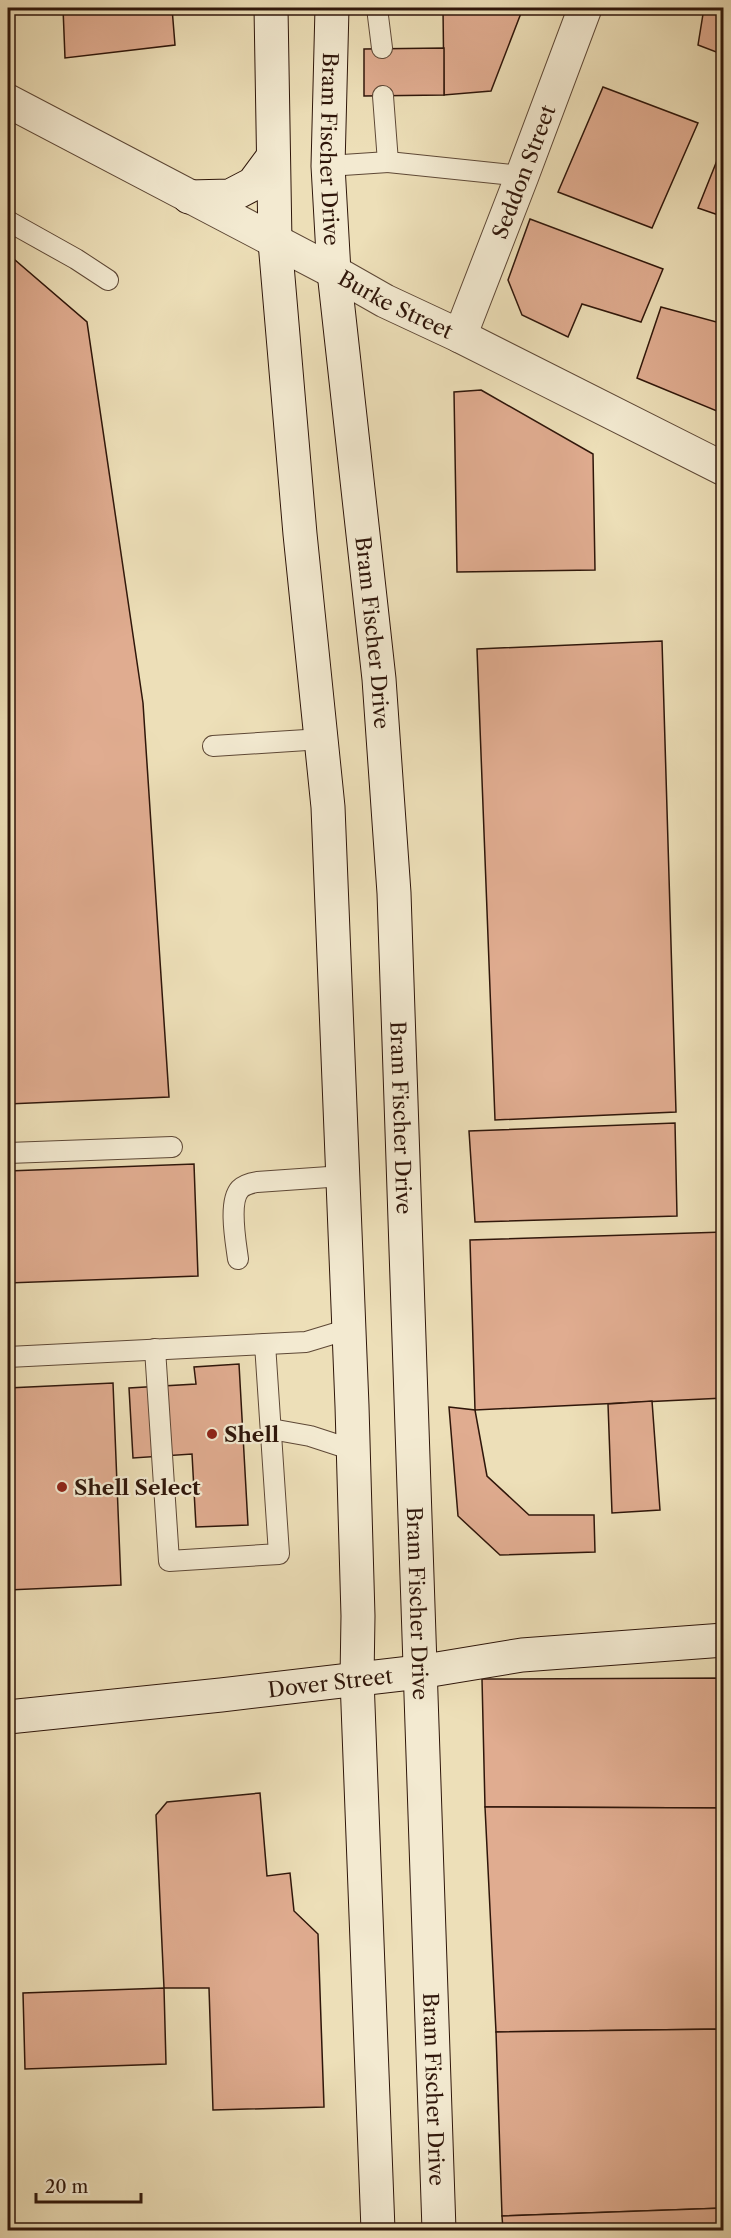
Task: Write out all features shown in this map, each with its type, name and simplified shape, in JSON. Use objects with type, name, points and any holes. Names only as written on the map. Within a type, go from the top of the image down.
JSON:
[{"type":"main road","points":[[271,8],[275,242],[300,534],[328,818],[349,1329],[358,1616],[357,1679],[378,2230]]},
{"type":"main road","name":"Bram Fischer Drive","points":[[332,8],[328,166],[334,272],[379,679],[394,893],[439,2230]]},
{"type":"main road","name":"Seddon Street","points":[[460,336],[585,8]]},
{"type":"main road","name":"Burke Street","points":[[8,101],[385,301],[460,336],[723,470]]},
{"type":"main road","points":[[189,197],[230,196],[253,184],[273,157]]},
{"type":"main road","name":"Dover Street","points":[[8,1717],[419,1672],[522,1655],[723,1640]]},
{"type":"lane","points":[[377,8],[382,48]]},
{"type":"lane","points":[[383,96],[388,162]]},
{"type":"lane","points":[[328,166],[388,162],[522,176]]},
{"type":"lane","points":[[8,221],[76,259],[108,280]]},
{"type":"lane","points":[[213,746],[322,739]]},
{"type":"lane","points":[[8,1153],[172,1147]]},
{"type":"lane","points":[[238,1259],[234,1201],[239,1190],[247,1184],[257,1182],[343,1176]]},
{"type":"lane","points":[[8,1357],[306,1342],[349,1329]]},
{"type":"lane","points":[[155,1349],[169,1561],[279,1554],[265,1344]]},
{"type":"lane","points":[[271,1430],[310,1436],[353,1450]]},
{"type":"building","points":[[63,8],[172,8],[175,45],[65,58]]},
{"type":"building","points":[[443,8],[523,8],[491,91],[444,95]]},
{"type":"building","points":[[704,8],[724,8],[724,55],[698,45]]},
{"type":"building","points":[[444,48],[444,95],[364,96],[364,49]]},
{"type":"building","points":[[603,87],[698,123],[652,228],[558,192]]},
{"type":"building","points":[[724,143],[724,217],[698,208]]},
{"type":"building","points":[[530,219],[663,269],[641,322],[582,304],[568,337],[522,315],[508,280]]},
{"type":"building","points":[[8,254],[87,322],[143,703],[169,1097],[8,1104]]},
{"type":"building","points":[[661,307],[724,324],[724,414],[637,378]]},
{"type":"building","points":[[481,390],[593,454],[595,570],[457,572],[454,392]]},
{"type":"building","points":[[662,641],[676,1112],[495,1120],[477,649]]},
{"type":"building","points":[[675,1123],[677,1216],[475,1222],[469,1131]]},
{"type":"building","points":[[194,1164],[198,1276],[8,1283],[8,1171]]},
{"type":"building","points":[[724,1232],[724,1398],[475,1410],[470,1240]]},
{"type":"building","points":[[239,1364],[248,1525],[196,1527],[192,1454],[133,1458],[129,1388],[196,1384],[194,1367]]},
{"type":"building","name":"Shell Select","points":[[113,1383],[121,1585],[8,1590],[8,1388]]},
{"type":"building","points":[[718,1398],[724,1398],[724,1506],[721,1506]]},
{"type":"building","points":[[652,1401],[660,1510],[612,1513],[608,1404]]},
{"type":"building","points":[[449,1407],[475,1410],[487,1476],[529,1515],[594,1515],[595,1552],[500,1555],[458,1516]]},
{"type":"building","points":[[724,1678],[724,1808],[485,1807],[482,1679]]},
{"type":"building","points":[[260,1793],[267,1876],[290,1873],[294,1911],[318,1934],[324,2107],[213,2110],[209,1988],[164,1988],[156,1815],[167,1802]]},
{"type":"building","points":[[485,1807],[724,1808],[724,2029],[496,2032]]},
{"type":"building","points":[[164,1988],[166,2064],[25,2069],[23,1993]]},
{"type":"building","points":[[724,2029],[724,2208],[502,2216],[496,2032]]},
{"type":"building","points":[[724,2208],[724,2230],[503,2230],[502,2216]]},
{"type":"place","name":"Shell","points":[[212,1434]]},
{"type":"place","name":"Shell Select","points":[[62,1487]]}]
